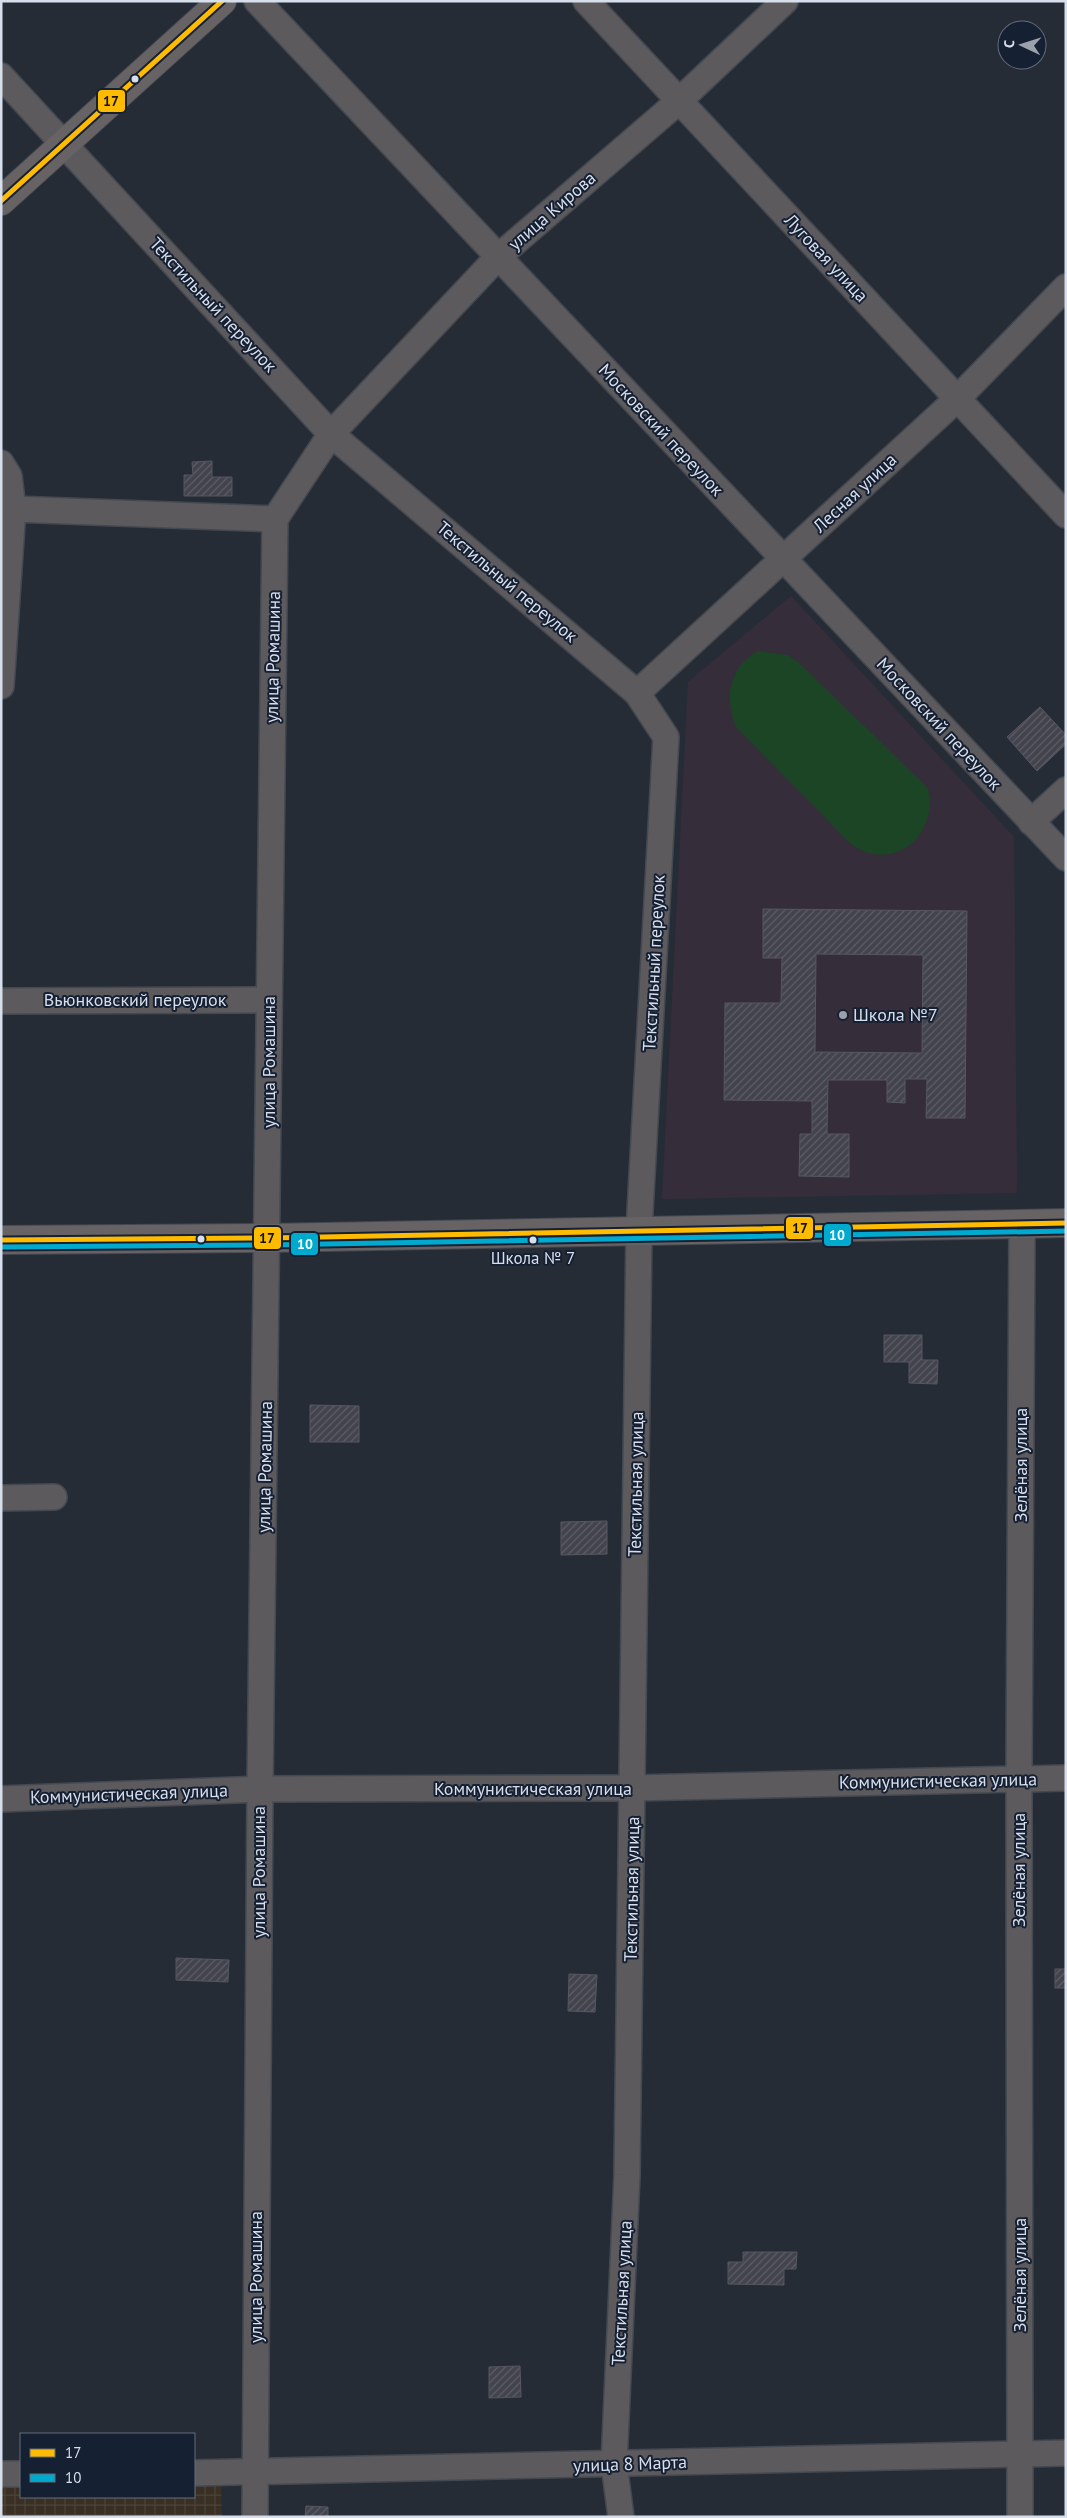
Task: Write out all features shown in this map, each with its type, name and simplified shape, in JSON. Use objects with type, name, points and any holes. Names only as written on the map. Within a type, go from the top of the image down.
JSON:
[{"type":"main road","points":[[1,201],[222,1]]},
{"type":"main road","points":[[1,1240],[268,1238],[1066,1223]]},
{"type":"street","name":"Московский переулок","points":[[257,1],[1066,858]]},
{"type":"street","name":"Луговая улица","points":[[586,1],[1066,515]]},
{"type":"street","name":"улица Кирова","points":[[331,434],[498,257],[679,101],[785,1]]},
{"type":"street","name":"Текстильный переулок","points":[[1,76],[331,434],[638,693],[666,738],[639,1230]]},
{"type":"street","name":"Лесная улица","points":[[638,693],[957,399],[1066,287]]},
{"type":"street","points":[[13,509],[275,519],[331,434]]},
{"type":"street","points":[[1,463],[9,476],[13,509],[1,686]]},
{"type":"street","name":"улица Ромашина","points":[[255,2517],[260,1789],[275,519]]},
{"type":"street","points":[[1031,822],[1066,790]]},
{"type":"street","name":"Вьюнковский переулок","points":[[1,1001],[269,1000]]},
{"type":"street","name":"Зелёная улица","points":[[1020,2517],[1019,1779],[1022,1224]]},
{"type":"street","name":"Текстильная улица","points":[[621,2517],[614,2464],[627,2175],[639,1230]]},
{"type":"street","points":[[1,1498],[54,1498]]},
{"type":"street","name":"Коммунистическая улица","points":[[1,1799],[260,1789],[633,1788],[1066,1778]]},
{"type":"street","name":"улица 8 Марта","points":[[195,2473],[1066,2452]]},
{"type":"street","points":[[1,2474],[20,2474]]},
{"type":"shaded area","name":"Школа №7","points":[[791,596],[1014,837],[1017,1193],[662,1199],[688,682]]},
{"type":"shaded area","points":[[1,2484],[20,2484],[20,2498],[195,2498],[195,2485],[221,2485],[222,2517],[1,2517]]},
{"type":"green space","points":[[758,651],[788,655],[798,662],[927,787],[930,802],[928,817],[919,836],[911,844],[894,853],[884,855],[863,851],[854,846],[736,727],[730,705],[732,684],[735,674],[741,666]]},
{"type":"building","points":[[212,461],[212,477],[232,477],[232,496],[184,496],[184,475],[193,475],[192,462]]},
{"type":"building","points":[[1040,707],[1066,735],[1066,744],[1037,771],[1007,737]]},
{"type":"building","points":[[763,909],[967,911],[965,1118],[926,1118],[927,1079],[905,1079],[905,1103],[887,1102],[887,1080],[828,1080],[827,1134],[849,1134],[849,1177],[799,1176],[800,1134],[812,1134],[812,1101],[724,1100],[725,1003],[781,1003],[782,958],[763,958]],"holes":[[[816,954],[923,955],[922,1053],[815,1052]]]},
{"type":"building","points":[[884,1335],[922,1335],[922,1360],[938,1360],[937,1384],[909,1383],[909,1362],[884,1362]]},
{"type":"building","points":[[310,1405],[359,1406],[359,1442],[310,1442]]},
{"type":"building","points":[[607,1521],[607,1554],[561,1555],[561,1522]]},
{"type":"building","points":[[176,1958],[229,1960],[228,1982],[176,1980]]},
{"type":"building","points":[[1055,1969],[1066,1969],[1066,1988],[1055,1988]]},
{"type":"building","points":[[569,1974],[597,1975],[595,2012],[568,2011]]},
{"type":"building","points":[[743,2252],[797,2252],[796,2269],[784,2269],[784,2285],[728,2284],[728,2262],[743,2262]]},
{"type":"building","points":[[520,2366],[521,2397],[489,2398],[489,2367]]},
{"type":"building","points":[[306,2506],[328,2507],[328,2517],[305,2517]]},
{"type":"transit line","name":"17","points":[[1,201],[222,1]]},
{"type":"transit line","name":"17","points":[[1,1240],[268,1238],[1066,1223]]},
{"type":"transit line","name":"10","points":[[1,1247],[268,1245],[1066,1231]]},
{"type":"place","name":"Школа №7","points":[[843,1015]]},
{"type":"place","name":"Школа № 7","points":[[533,1240]]}]
